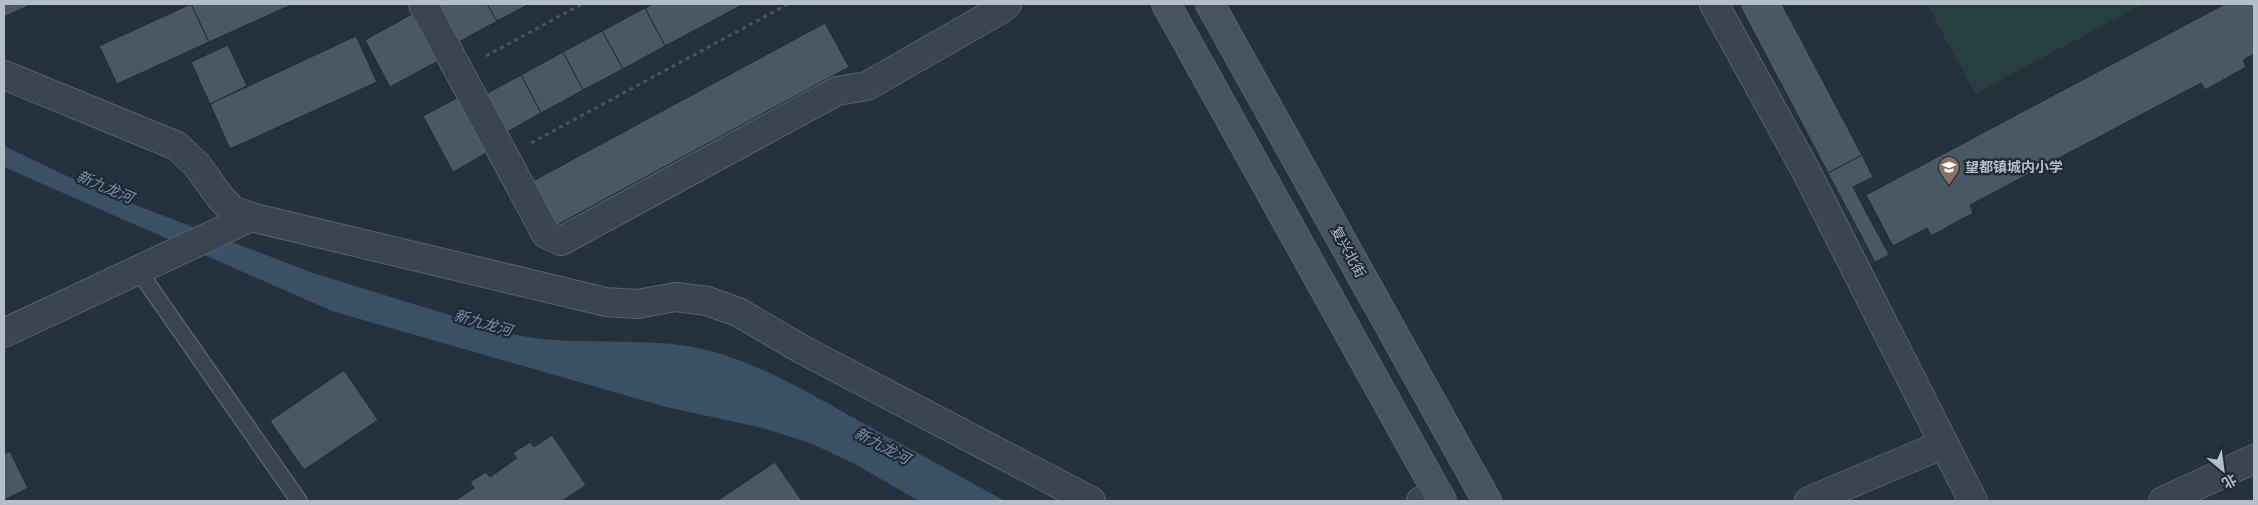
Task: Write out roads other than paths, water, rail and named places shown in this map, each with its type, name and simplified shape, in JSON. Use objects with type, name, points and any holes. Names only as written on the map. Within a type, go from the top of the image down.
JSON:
[{"type":"main road","points":[[1166,4],[1434,498]]},
{"type":"main road","name":"复兴北街","points":[[1210,4],[1487,501]]},
{"type":"street","points":[[423,4],[546,234],[561,241],[837,91],[867,86],[1007,4]]},
{"type":"street","points":[[1714,4],[1805,169],[1973,501]]},
{"type":"street","points":[[4,75],[178,146],[197,165],[241,222]]},
{"type":"street","points":[[4,333],[241,222],[606,302],[637,304],[676,297],[708,301],[738,312],[812,355],[1091,501]]},
{"type":"street","points":[[1809,501],[1944,444]]},
{"type":"street","points":[[2162,501],[2254,459]]},
{"type":"lane","points":[[150,264],[299,501]]},
{"type":"water","name":"新九龙河","points":[[4,146],[94,189],[313,273],[508,333],[554,340],[670,344],[693,347],[735,359],[795,385],[1005,501],[919,501],[853,463],[810,443],[763,428],[666,407],[332,311],[4,167]]},
{"type":"place","name":"望都镇城内小学","points":[[1949,186]]}]
